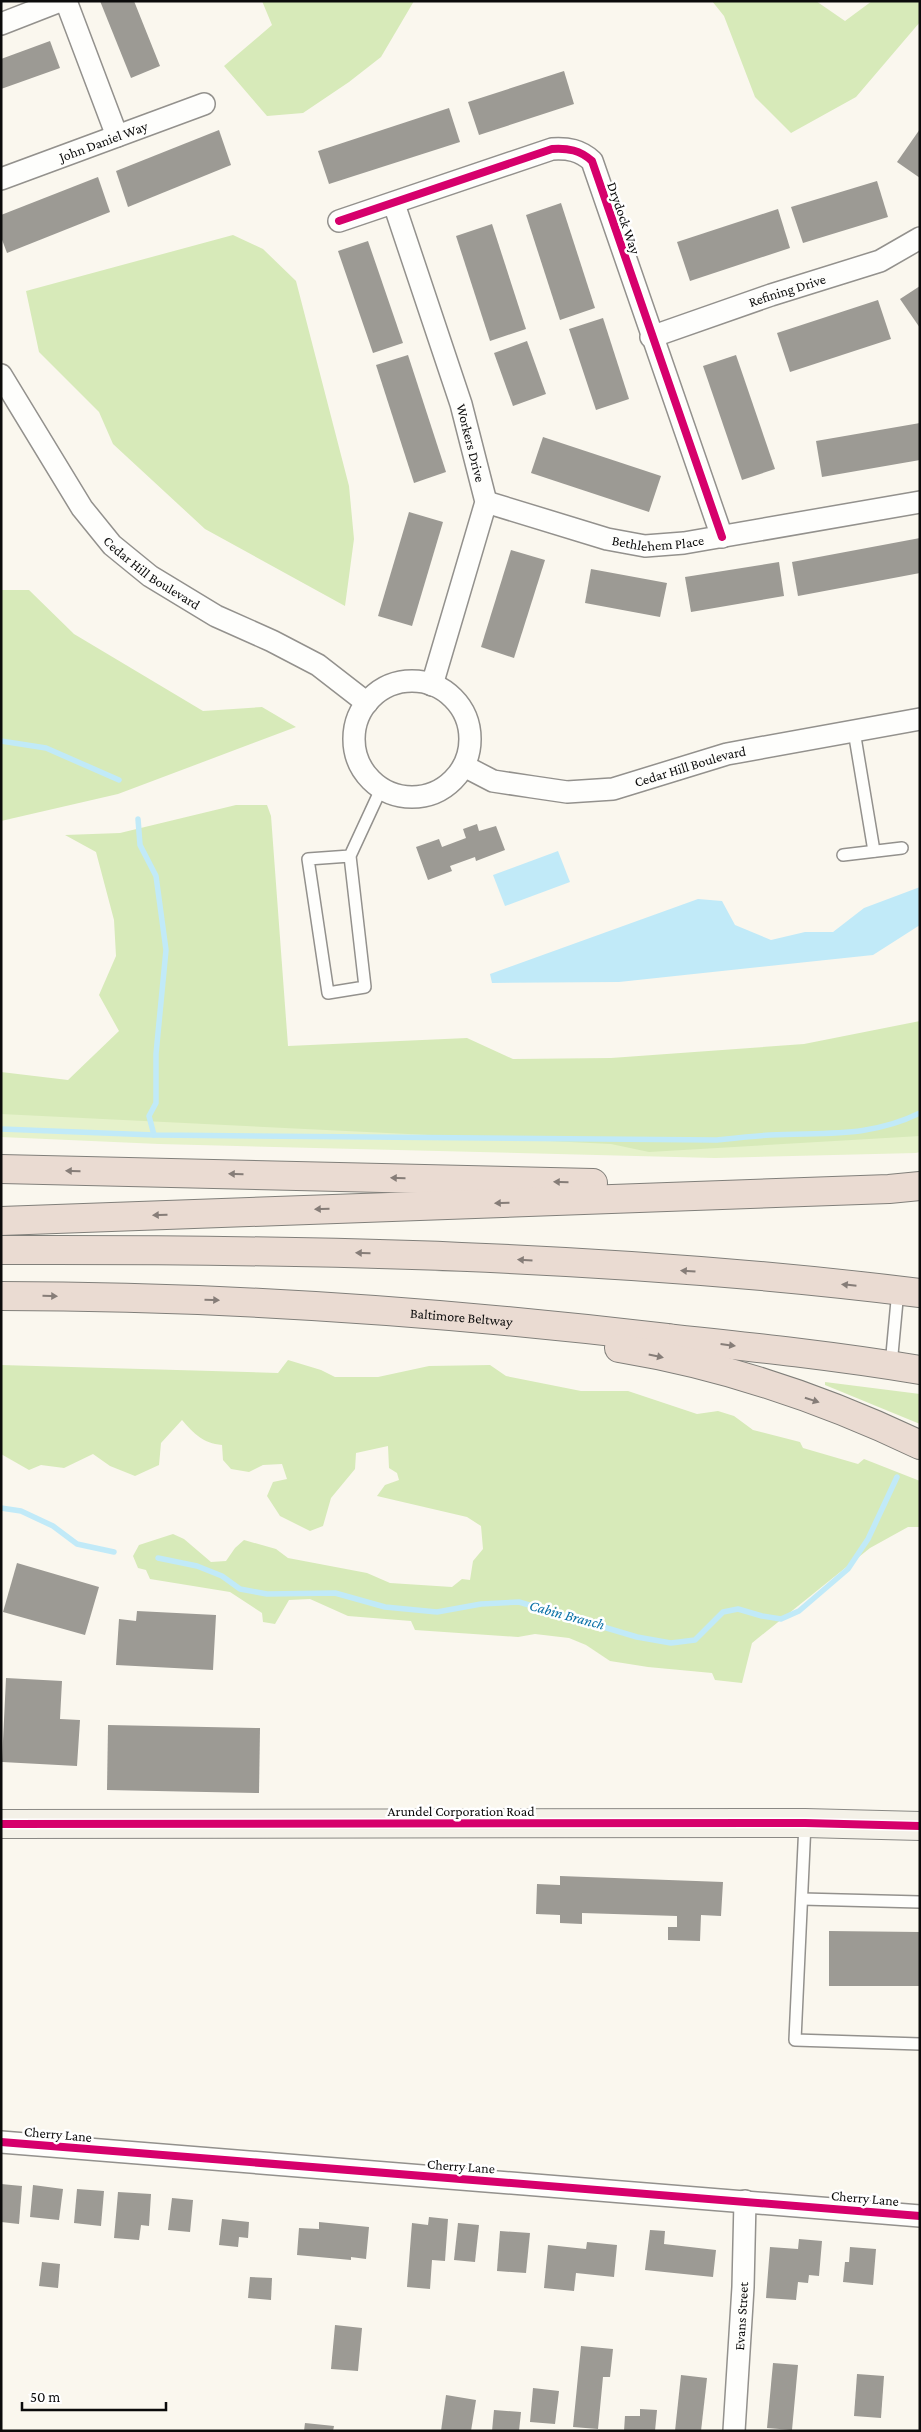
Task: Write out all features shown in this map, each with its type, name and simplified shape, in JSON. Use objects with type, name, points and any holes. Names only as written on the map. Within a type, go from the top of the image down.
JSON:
[{"type":"highway","points":[[1,1169],[889,1189]]},
{"type":"highway","points":[[1,1221],[889,1189],[920,1186]]},
{"type":"highway","points":[[1,1250],[217,1250],[385,1254],[549,1261],[752,1276],[909,1291]]},
{"type":"highway","name":"Baltimore Beltway","points":[[1,1296],[212,1300],[383,1309],[572,1327],[920,1370]]},
{"type":"highway","points":[[383,1309],[626,1349],[687,1363],[816,1401],[875,1424],[920,1445]]},
{"type":"street","points":[[1,24],[60,1]]},
{"type":"street","points":[[66,1],[117,136]]},
{"type":"street","name":"John Daniel Way","points":[[1,179],[204,104]]},
{"type":"street","name":"Drydock Way","points":[[339,221],[394,204],[552,149],[565,148],[583,153],[592,162],[651,337],[722,537]]},
{"type":"street","name":"Workers Drive","points":[[394,204],[461,404],[486,502]]},
{"type":"street","name":"Refining Drive","points":[[651,337],[771,295],[880,261],[920,238]]},
{"type":"street","name":"Cedar Hill Boulevard","points":[[1,375],[82,508],[112,545],[159,581],[216,616],[272,641],[318,665],[368,703]]},
{"type":"street","points":[[432,685],[486,502]]},
{"type":"street","name":"Bethlehem Place","points":[[486,502],[607,538],[645,546],[722,537],[920,502]]},
{"type":"street","points":[[408,681],[432,685],[443,690],[457,702],[467,717],[471,735],[469,753],[464,766],[450,784],[434,794],[416,798],[398,796],[381,789],[367,777],[358,761],[354,743],[356,725],[368,703],[375,695],[390,686],[408,681]]},
{"type":"street","name":"Cedar Hill Boulevard","points":[[464,766],[493,781],[533,788],[567,792],[613,789],[727,754],[920,719]]},
{"type":"street","name":"Arundel Corporation Road","points":[[1,1824],[805,1824],[920,1826]]},
{"type":"street","name":"Cherry Lane","points":[[1,2142],[920,2216]]},
{"type":"street","name":"Evans Street","points":[[734,2431],[746,2201]]},
{"type":"lane","points":[[854,731],[874,851]]},
{"type":"lane","points":[[350,856],[308,859],[328,993],[365,987],[350,856],[381,789]]},
{"type":"lane","points":[[843,855],[902,848]]},
{"type":"lane","points":[[891,1365],[909,1291]]},
{"type":"lane","points":[[805,1824],[795,2040],[920,2044]]},
{"type":"lane","points":[[802,1899],[920,1902]]},
{"type":"green space","points":[[262,1],[414,1],[381,57],[349,82],[303,113],[267,116],[224,66],[272,25]]},
{"type":"green space","points":[[712,1],[816,1],[845,21],[872,1],[920,1],[920,22],[856,97],[791,133],[755,97],[724,16]]},
{"type":"green space","points":[[233,235],[263,249],[296,281],[349,486],[354,539],[345,606],[205,529],[113,444],[99,412],[39,352],[26,291]]},
{"type":"green space","points":[[1,590],[29,590],[74,634],[203,711],[262,707],[296,727],[118,794],[1,821]]},
{"type":"green space","points":[[236,805],[267,805],[271,816],[288,1046],[467,1038],[513,1059],[611,1058],[804,1044],[920,1021],[920,1136],[649,1152],[611,1144],[1,1114],[1,1072],[68,1080],[119,1031],[99,995],[116,956],[114,920],[96,852],[65,835],[120,833]]},
{"type":"green space","points":[[920,1093],[920,1152],[916,1153],[715,1158],[159,1144],[1,1137],[1,1100]]},
{"type":"green space","points":[[288,1360],[321,1370],[335,1377],[378,1377],[429,1366],[490,1365],[506,1376],[581,1391],[628,1391],[697,1414],[718,1411],[734,1416],[753,1430],[800,1442],[803,1448],[858,1464],[864,1459],[920,1481],[920,1527],[908,1527],[870,1548],[752,1643],[742,1683],[715,1680],[712,1673],[648,1667],[610,1661],[586,1645],[569,1638],[535,1634],[518,1637],[415,1630],[411,1621],[348,1616],[310,1599],[289,1600],[275,1624],[263,1622],[262,1613],[230,1592],[150,1579],[146,1570],[138,1568],[133,1556],[139,1545],[173,1534],[184,1539],[211,1562],[226,1561],[235,1548],[244,1540],[276,1549],[288,1558],[367,1573],[390,1583],[452,1587],[462,1579],[470,1580],[473,1561],[483,1549],[481,1526],[467,1517],[377,1496],[385,1485],[399,1480],[397,1473],[389,1468],[388,1446],[356,1453],[355,1469],[331,1498],[323,1526],[310,1531],[280,1516],[267,1496],[273,1482],[287,1479],[282,1464],[263,1465],[249,1472],[231,1469],[223,1460],[222,1445],[199,1437],[182,1420],[161,1443],[159,1465],[135,1476],[110,1466],[93,1454],[64,1468],[41,1465],[29,1470],[1,1454],[1,1365],[278,1373]]},
{"type":"green space","points":[[825,1382],[920,1394],[920,1424],[825,1385]]},
{"type":"water","points":[[558,851],[570,882],[505,906],[493,875]]},
{"type":"water","points":[[920,887],[920,925],[873,955],[619,982],[492,983],[490,974],[698,899],[722,901],[735,925],[771,940],[805,932],[833,932],[864,908]]},
{"type":"building","points":[[100,1],[134,1],[160,66],[131,78]]},
{"type":"building","points":[[50,41],[60,68],[1,89],[1,59]]},
{"type":"building","points":[[564,71],[574,104],[479,135],[468,102]]},
{"type":"building","points":[[449,108],[460,142],[329,184],[318,151]]},
{"type":"building","points":[[920,129],[920,178],[897,162]]},
{"type":"building","points":[[219,130],[231,165],[128,207],[116,171]]},
{"type":"building","points":[[98,177],[110,212],[7,253],[1,237],[1,215]]},
{"type":"building","points":[[877,181],[888,217],[803,243],[791,207]]},
{"type":"building","points":[[561,203],[595,308],[560,320],[526,215]]},
{"type":"building","points":[[778,209],[790,248],[690,281],[677,242]]},
{"type":"building","points":[[492,224],[526,329],[490,341],[456,236]]},
{"type":"building","points":[[368,241],[403,343],[373,353],[338,251]]},
{"type":"building","points":[[920,286],[920,328],[900,299]]},
{"type":"building","points":[[878,300],[891,339],[790,372],[777,333]]},
{"type":"building","points":[[603,318],[629,399],[596,410],[569,329]]},
{"type":"building","points":[[527,341],[546,394],[513,406],[494,353]]},
{"type":"building","points":[[408,355],[446,472],[414,483],[376,365]]},
{"type":"building","points":[[736,355],[775,469],[742,480],[703,366]]},
{"type":"building","points":[[920,423],[920,460],[822,477],[816,441]]},
{"type":"building","points":[[543,437],[661,476],[649,512],[531,473]]},
{"type":"building","points":[[409,512],[443,522],[412,626],[378,616]]},
{"type":"building","points":[[920,538],[920,573],[798,596],[792,562]]},
{"type":"building","points":[[511,550],[545,560],[514,658],[481,647]]},
{"type":"building","points":[[779,562],[784,596],[691,612],[685,577]]},
{"type":"building","points":[[591,569],[667,583],[660,617],[585,603]]},
{"type":"building","points":[[477,824],[479,831],[496,826],[505,850],[476,861],[475,857],[450,866],[452,871],[428,880],[416,847],[439,839],[442,847],[466,838],[463,829]]},
{"type":"building","points":[[17,1563],[99,1587],[85,1635],[3,1612]]},
{"type":"building","points":[[137,1611],[216,1615],[213,1670],[116,1665],[119,1619],[136,1621]]},
{"type":"building","points":[[6,1678],[62,1681],[60,1719],[80,1720],[77,1766],[2,1762]]},
{"type":"building","points":[[108,1725],[260,1728],[259,1793],[107,1790]]},
{"type":"building","points":[[560,1876],[723,1882],[721,1916],[701,1915],[700,1941],[668,1940],[668,1927],[677,1927],[677,1916],[582,1913],[582,1924],[560,1923],[560,1915],[536,1914],[537,1884],[560,1885]]},
{"type":"building","points":[[829,1931],[920,1932],[920,1986],[829,1986]]},
{"type":"building","points":[[1,2184],[22,2186],[19,2224],[1,2222]]},
{"type":"building","points":[[33,2185],[63,2189],[59,2220],[30,2217]]},
{"type":"building","points":[[77,2189],[104,2191],[101,2226],[74,2223]]},
{"type":"building","points":[[118,2192],[151,2194],[149,2226],[141,2225],[139,2240],[114,2238]]},
{"type":"building","points":[[172,2198],[193,2200],[190,2232],[168,2230]]},
{"type":"building","points":[[429,2217],[448,2219],[445,2261],[432,2260],[430,2289],[407,2287],[412,2223],[428,2225]]},
{"type":"building","points":[[222,2219],[249,2222],[248,2238],[239,2237],[238,2247],[219,2245]]},
{"type":"building","points":[[319,2222],[369,2227],[366,2259],[351,2257],[351,2260],[297,2255],[299,2228],[319,2229]]},
{"type":"building","points":[[458,2223],[479,2225],[475,2262],[454,2260]]},
{"type":"building","points":[[650,2230],[665,2231],[664,2244],[716,2250],[713,2277],[645,2270]]},
{"type":"building","points":[[500,2231],[530,2233],[526,2273],[497,2271]]},
{"type":"building","points":[[799,2239],[822,2241],[819,2276],[809,2275],[808,2283],[798,2282],[796,2300],[766,2298],[770,2247],[798,2249]]},
{"type":"building","points":[[587,2242],[617,2245],[614,2277],[576,2273],[574,2291],[544,2288],[548,2245],[586,2249]]},
{"type":"building","points":[[850,2247],[876,2249],[873,2285],[843,2282],[845,2262],[849,2262]]},
{"type":"building","points":[[42,2262],[60,2264],[58,2288],[39,2286]]},
{"type":"building","points":[[250,2277],[272,2278],[271,2300],[248,2298]]},
{"type":"building","points":[[335,2325],[362,2328],[358,2371],[331,2369]]},
{"type":"building","points":[[581,2346],[613,2349],[610,2377],[603,2377],[598,2429],[573,2427]]},
{"type":"building","points":[[773,2363],[798,2365],[792,2430],[767,2428]]},
{"type":"building","points":[[857,2374],[884,2376],[881,2418],[854,2416]]},
{"type":"building","points":[[681,2375],[707,2378],[701,2431],[675,2431]]},
{"type":"building","points":[[533,2388],[559,2391],[555,2424],[530,2422]]},
{"type":"building","points":[[446,2395],[476,2400],[471,2431],[441,2431]]},
{"type":"building","points":[[640,2409],[657,2410],[655,2431],[624,2431],[625,2416],[640,2416]]},
{"type":"building","points":[[494,2410],[521,2412],[519,2431],[492,2431]]},
{"type":"building","points":[[305,2423],[334,2426],[333,2431],[304,2431]]},
{"type":"waterway","points":[[1,741],[46,748],[119,780]]},
{"type":"waterway","points":[[138,819],[140,845],[156,876],[166,950],[156,1054],[156,1103],[149,1116],[154,1135]]},
{"type":"waterway","points":[[1,1129],[154,1135],[717,1140],[763,1135],[865,1130],[883,1127],[920,1113]]},
{"type":"waterway","name":"Cabin Branch","points":[[158,1558],[197,1566],[222,1576],[240,1589],[267,1594],[335,1593],[385,1607],[437,1612],[481,1604],[519,1602],[637,1637],[671,1643],[695,1640],[723,1612],[738,1609],[781,1619],[799,1611],[848,1569],[868,1539],[897,1477]]},
{"type":"waterway","name":"Cabin Branch","points":[[1,1508],[21,1511],[53,1526],[77,1544],[114,1552]]},
{"type":"cycle path","points":[[339,221],[552,149],[574,150],[592,161],[722,537]]},
{"type":"cycle path","points":[[1,1824],[805,1823],[920,1826]]},
{"type":"cycle path","points":[[1,2142],[920,2216]]}]
